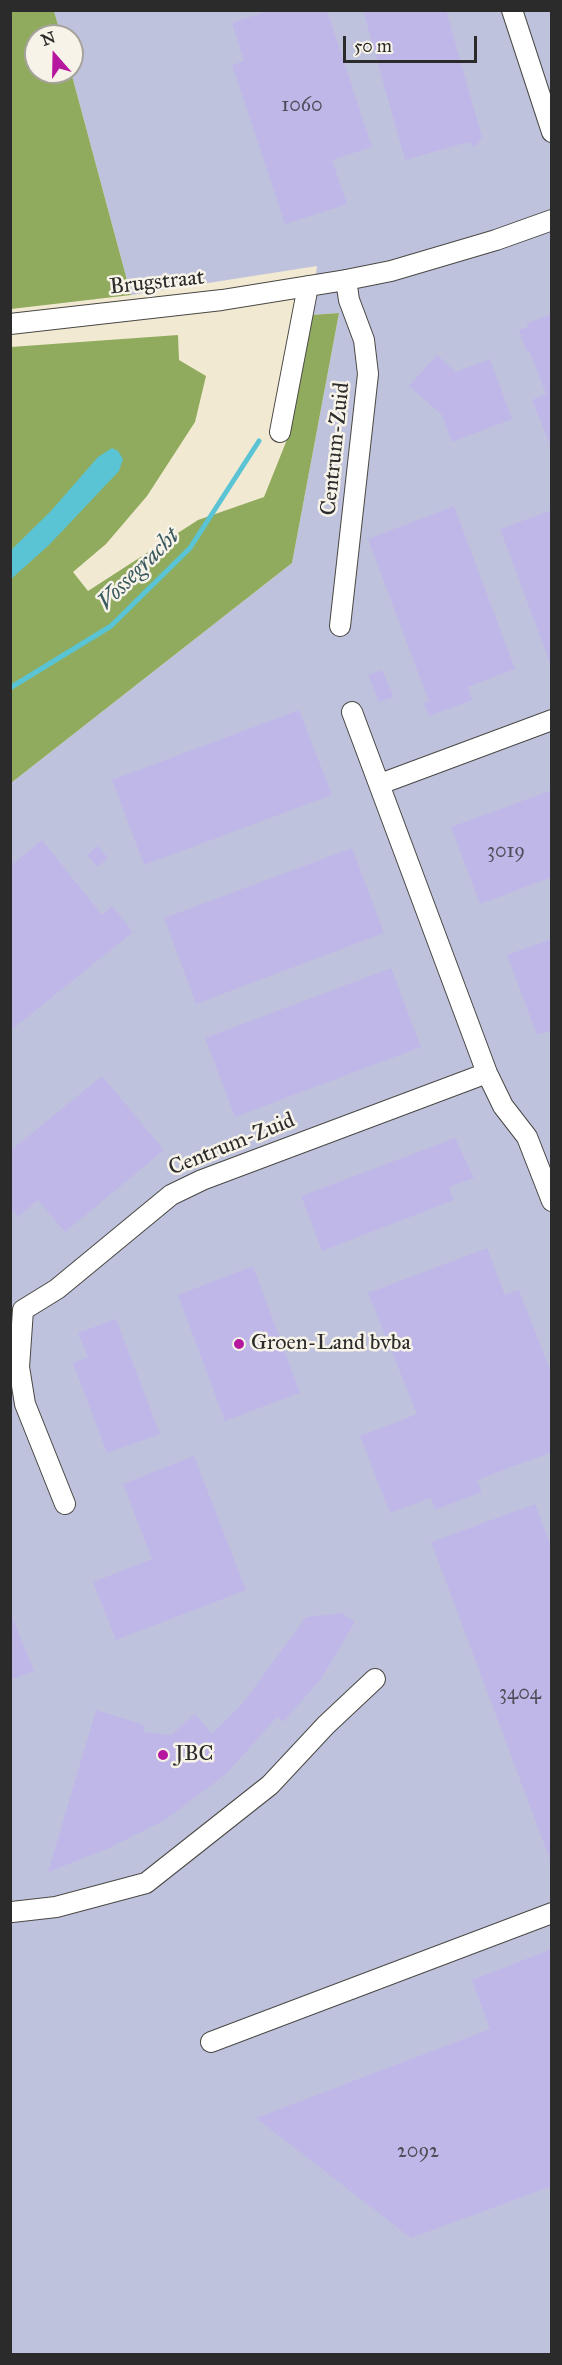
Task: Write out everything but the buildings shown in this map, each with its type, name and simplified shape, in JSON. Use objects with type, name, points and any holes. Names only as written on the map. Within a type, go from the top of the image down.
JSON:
[{"type":"street","points":[[512,10],[552,132]]},
{"type":"street","points":[[280,432],[308,286],[346,280],[420,262],[496,240],[552,220]]},
{"type":"street","name":"Centrum-Zuid","points":[[340,626],[368,375],[364,340],[349,300],[346,280]]},
{"type":"street","name":"Brugstraat","points":[[10,324],[222,300],[308,286]]},
{"type":"street","points":[[352,712],[487,1073],[503,1106],[527,1137],[552,1201]]},
{"type":"street","points":[[380,784],[552,720]]},
{"type":"street","name":"Centrum-Zuid","points":[[65,1504],[26,1404],[19,1366],[17,1303],[57,1289],[171,1195],[202,1180],[487,1073]]},
{"type":"street","points":[[12,1912],[56,1907],[146,1883],[270,1785],[326,1725],[375,1679]]},
{"type":"street","points":[[211,2042],[552,1913]]},
{"type":"shaded area","points":[[54,11],[551,11],[551,2354],[11,2354],[11,783],[292,563],[339,313],[311,315],[317,266],[131,295],[74,84],[84,84],[84,24],[58,24]]},
{"type":"green space","points":[[10,11],[54,11],[58,24],[24,24],[24,84],[74,84],[131,295],[11,309]]},
{"type":"green space","points":[[339,313],[292,563],[11,783],[11,347],[178,335],[179,360],[206,376],[195,422],[147,496],[106,544],[73,572],[88,591],[198,520],[264,497],[288,437],[311,315]]},
{"type":"water","points":[[112,448],[118,451],[123,459],[119,471],[49,545],[11,579],[11,550],[50,512],[98,457]]},
{"type":"waterway","name":"Vossegracht","points":[[10,688],[111,626],[190,548],[259,441]]},
{"type":"place","name":"Groen-Land bvba","points":[[239,1344]]},
{"type":"place","name":"JBC","points":[[163,1755]]}]
